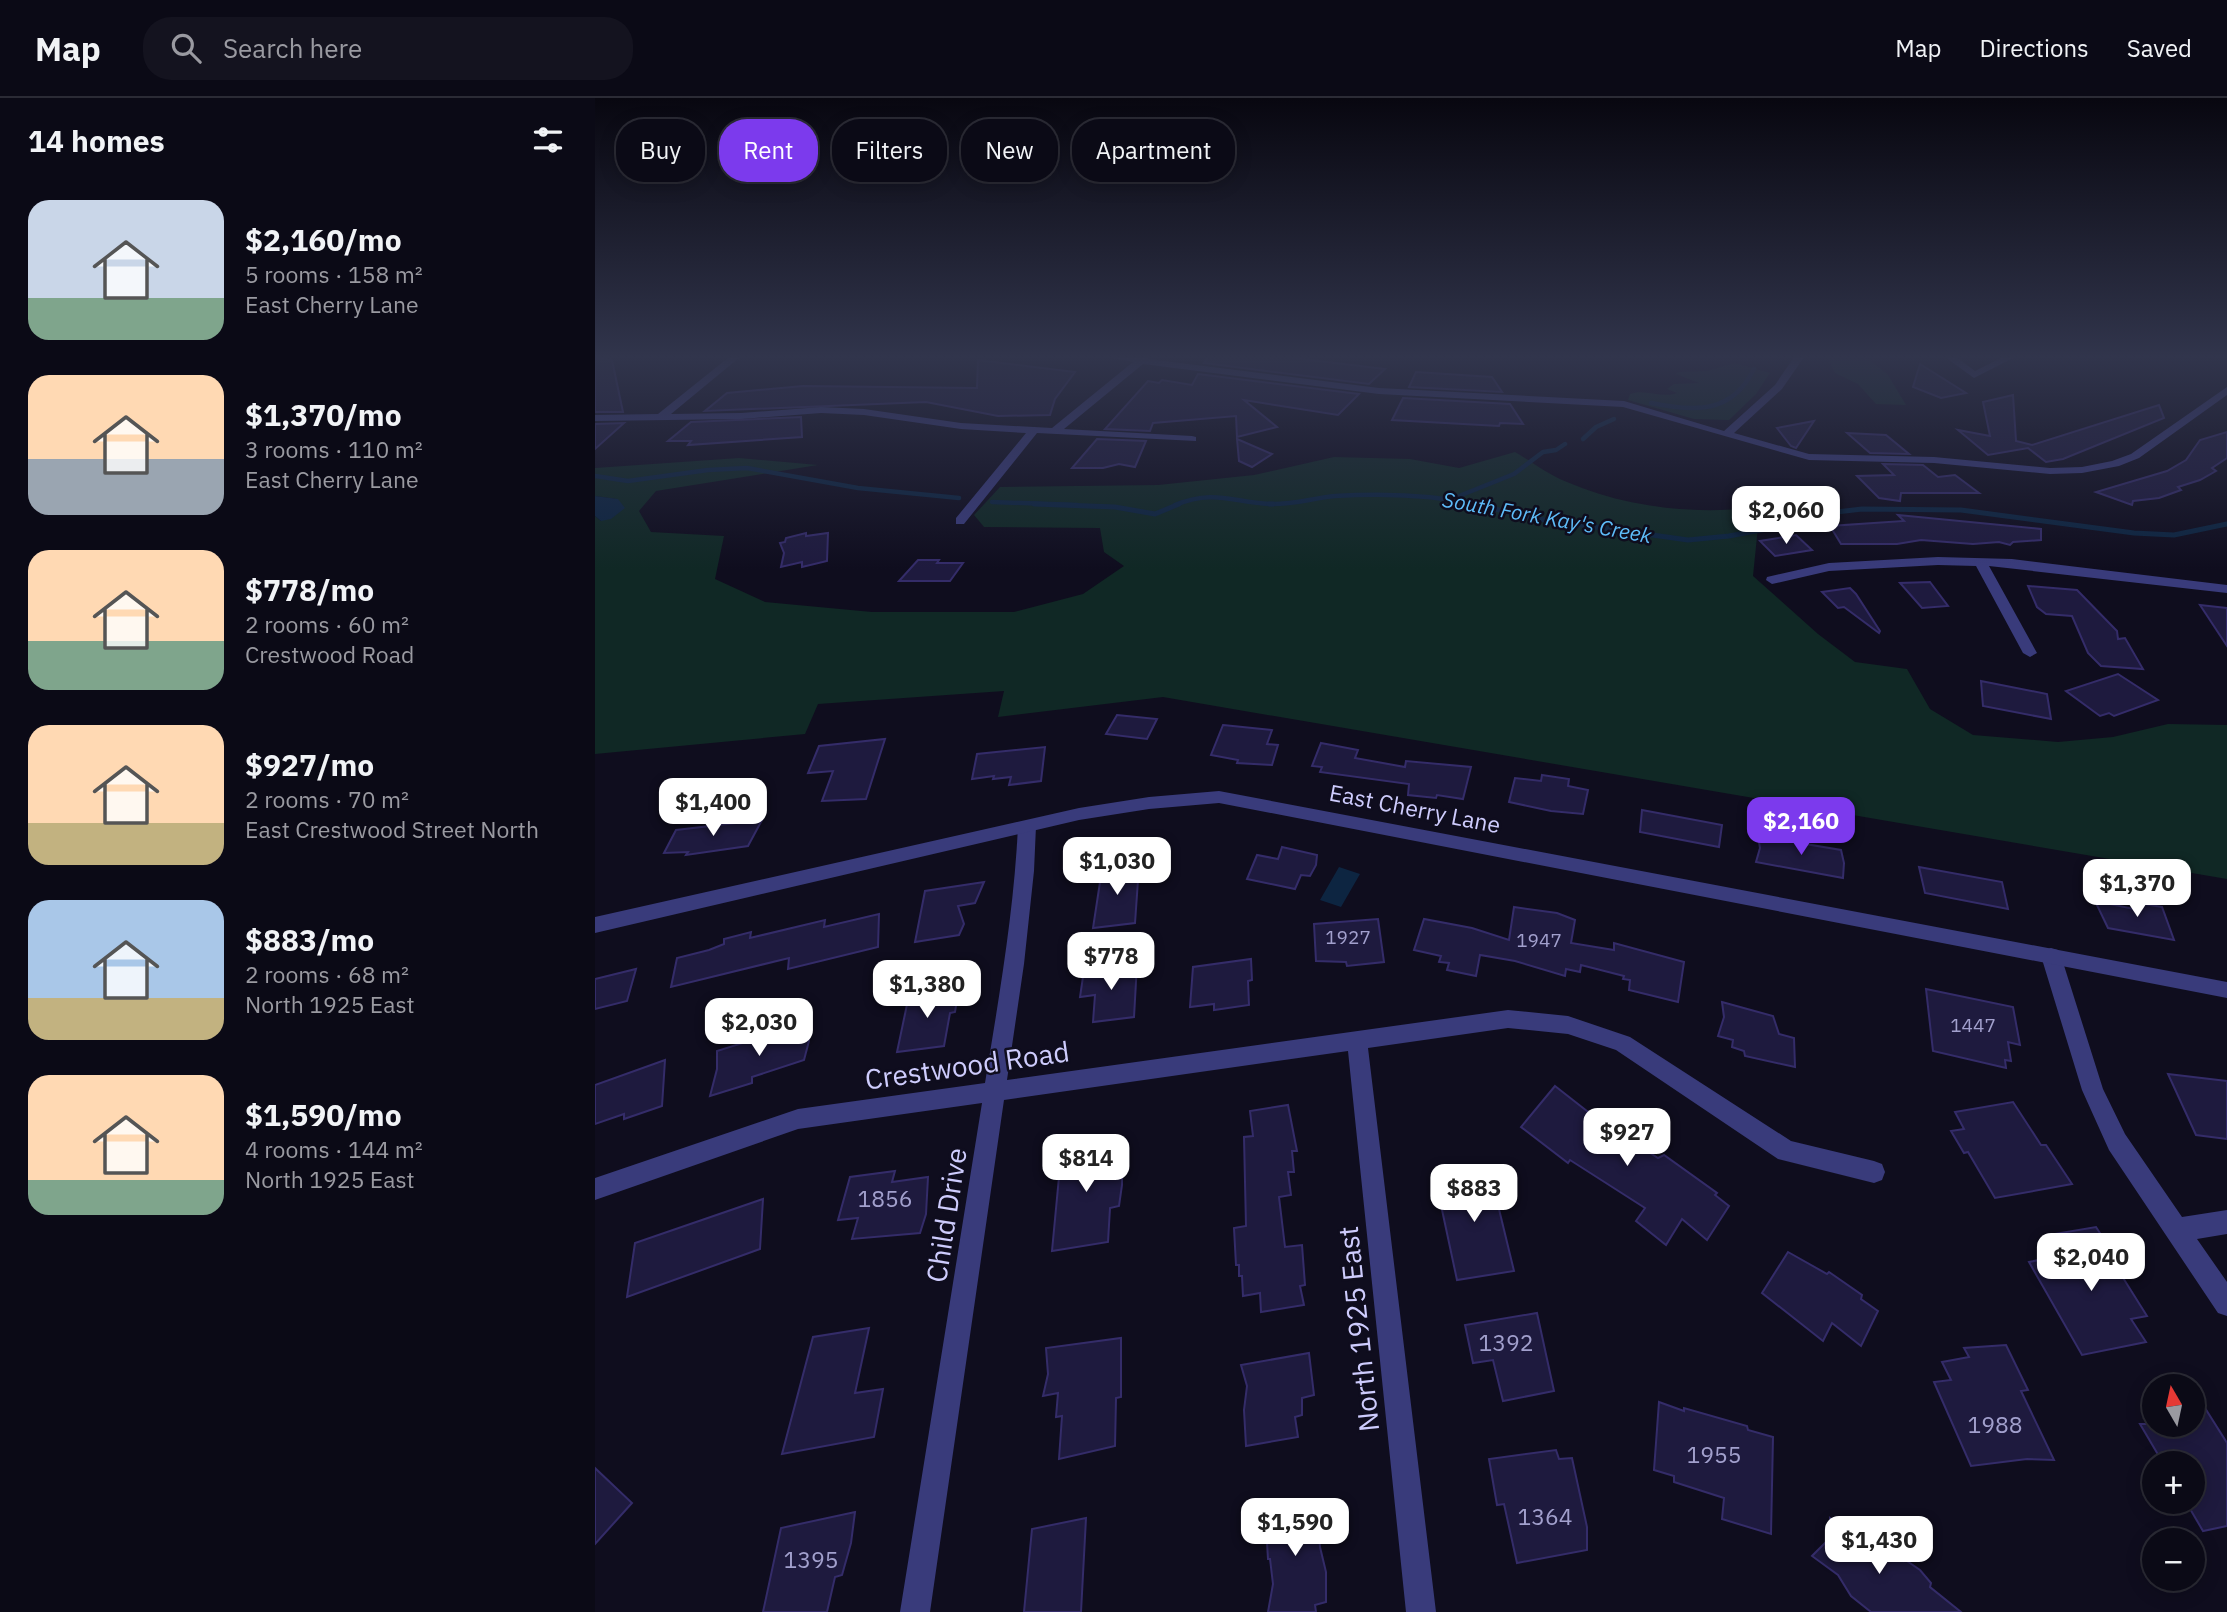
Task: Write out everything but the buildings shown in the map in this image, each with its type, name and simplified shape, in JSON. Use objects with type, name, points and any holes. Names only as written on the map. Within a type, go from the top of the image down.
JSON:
[{"type":"street","points":[[985,428],[1192,439]]},
{"type":"street","points":[[1055,431],[1059,428]]},
{"type":"street","points":[[1705,428],[1809,457],[1934,460],[2050,471],[2082,470],[2115,464],[2135,456],[2175,428]]},
{"type":"street","points":[[1727,434],[1734,428]]},
{"type":"street","points":[[960,521],[1034,431]]},
{"type":"street","points":[[1772,580],[1829,567],[1938,561],[2012,563],[2227,589]]},
{"type":"street","points":[[1980,562],[2030,653]]},
{"type":"street","name":"East Cherry Lane","points":[[595,925],[1128,805],[1181,798],[1219,797],[2227,990]]},
{"type":"street","name":"Child Drive","points":[[915,1612],[1014,964],[1027,826]]},
{"type":"street","points":[[2051,956],[2093,1090],[2117,1142],[2227,1304]]},
{"type":"street","name":"Crestwood Road","points":[[595,1189],[798,1119],[1508,1018],[1568,1024],[1623,1044],[1786,1151],[1874,1172]]},
{"type":"street","name":"North 1925 East","points":[[1357,1040],[1421,1612]]},
{"type":"street","points":[[2176,1230],[2227,1222]]},
{"type":"green space","points":[[1515,452],[1567,482],[1613,498],[1687,509],[1760,507],[1753,576],[1818,634],[1855,662],[1907,669],[1930,709],[1973,735],[2058,742],[2113,737],[2168,724],[2227,725],[2227,879],[1163,697],[998,717],[1004,691],[818,704],[805,734],[595,754],[595,516],[601,521],[616,499],[595,496],[595,468],[739,458],[818,465],[656,491],[639,511],[651,532],[724,536],[715,579],[765,602],[872,612],[1014,612],[1083,594],[1124,566],[1104,552],[1100,528],[984,527],[974,515],[1000,487],[1158,485],[1254,475],[1334,457],[1410,459],[1459,468]]},
{"type":"water","points":[[595,496],[618,499],[625,508],[611,519],[601,521],[595,516]]},
{"type":"water","points":[[1339,867],[1360,874],[1341,907],[1320,900]]},
{"type":"waterway","points":[[1583,439],[1595,428]]},
{"type":"waterway","points":[[1454,498],[1514,474],[1543,452],[1556,450],[1565,444]]},
{"type":"waterway","name":"South Fork Kay's Creek","points":[[595,476],[628,481],[708,470],[747,468],[858,488],[959,498]]},
{"type":"waterway","name":"South Fork Kay's Creek","points":[[1175,505],[1212,497],[1278,504],[1335,496],[1371,495],[1426,497],[1480,505]]},
{"type":"waterway","name":"South Fork Kay's Creek","points":[[992,502],[1077,505]]},
{"type":"waterway","name":"South Fork Kay's Creek","points":[[1034,504],[1115,507],[1155,514],[1179,504]]},
{"type":"waterway","name":"South Fork Kay's Creek","points":[[1473,504],[1538,519],[1688,540],[1729,536],[1782,526],[1828,513],[1862,509],[1961,510],[2134,533],[2174,535],[2227,524]]}]
